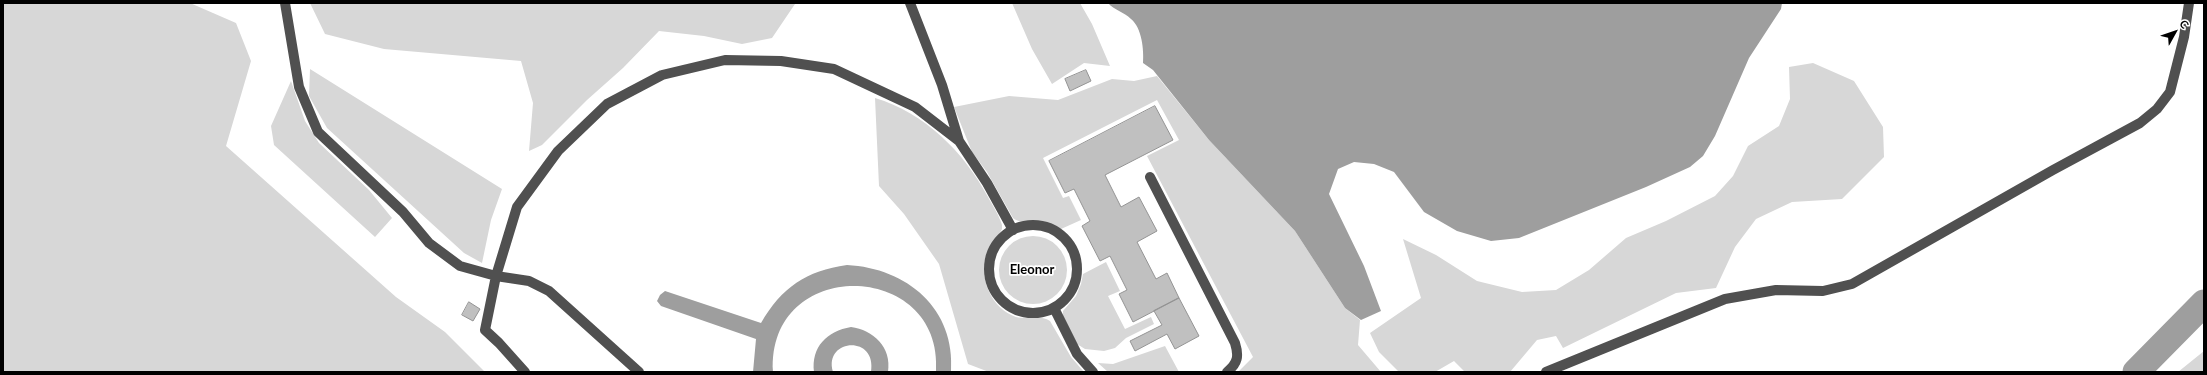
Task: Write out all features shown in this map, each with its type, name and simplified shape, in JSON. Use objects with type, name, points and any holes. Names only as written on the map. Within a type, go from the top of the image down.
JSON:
[{"type":"street","points":[[285,3],[299,87],[318,132],[403,212],[429,243],[460,266],[496,276],[529,281],[548,291],[639,372]]},
{"type":"street","points":[[910,3],[942,85],[959,141],[987,183],[1012,230]]},
{"type":"street","points":[[1546,372],[1725,299],[1776,290],[1823,291],[1852,284],[2053,170],[2140,123],[2157,109],[2170,92],[2184,37],[2189,3]]},
{"type":"street","points":[[525,372],[500,344],[484,330],[496,276],[517,207],[558,151],[607,104],[662,75],[725,60],[781,61],[834,69],[915,107],[959,141]]},
{"type":"street","points":[[1150,177],[1235,343],[1238,355],[1235,364],[1227,372]]},
{"type":"street","points":[[1025,226],[1039,226],[1052,230],[1064,238],[1072,249],[1077,269],[1073,289],[1065,300],[1054,308],[1039,313],[1024,312],[1010,307],[998,296],[991,283],[989,268],[992,253],[1000,240],[1012,230],[1025,226]]},
{"type":"street","points":[[1054,308],[1076,354],[1093,372]]},
{"type":"shaded area","points":[[3,3],[190,3],[236,23],[251,61],[226,146],[396,297],[445,332],[485,372],[3,372]]},
{"type":"shaded area","points":[[310,3],[795,4],[772,38],[742,44],[704,36],[659,31],[623,68],[587,100],[542,145],[529,151],[533,103],[521,61],[384,49],[325,34]]},
{"type":"shaded area","points":[[1012,3],[1080,3],[1092,24],[1110,66],[1084,63],[1052,84],[1032,49]]},
{"type":"shaded area","points":[[1108,3],[1782,3],[1781,9],[1749,58],[1715,136],[1703,156],[1690,167],[1646,187],[1519,238],[1491,241],[1457,231],[1424,212],[1394,172],[1374,164],[1354,162],[1338,169],[1329,194],[1364,266],[1381,311],[1361,320],[1345,308],[1295,231],[1209,140],[1153,70],[1143,63],[1143,46],[1138,28],[1128,17]]},
{"type":"shaded area","points":[[1813,63],[1854,81],[1883,127],[1884,157],[1842,199],[1792,202],[1756,219],[1735,247],[1716,288],[1676,293],[1563,348],[1556,336],[1537,340],[1510,372],[1465,372],[1454,361],[1435,372],[1399,372],[1379,352],[1370,333],[1421,298],[1403,239],[1436,255],[1477,281],[1522,292],[1556,290],[1589,270],[1626,238],[1666,221],[1715,196],[1733,176],[1748,146],[1779,126],[1790,99],[1789,67]]},
{"type":"shaded area","points":[[310,69],[502,189],[491,220],[482,263],[464,253],[327,128],[309,96]]},
{"type":"shaded area","points":[[1157,76],[1209,140],[1295,231],[1345,308],[1360,320],[1358,345],[1381,372],[1238,372],[1253,357],[1147,156],[1179,140],[1157,100],[1043,158],[1063,198],[1069,196],[1081,220],[1061,229],[1047,223],[1021,221],[1013,218],[987,172],[972,152],[954,107],[1009,96],[1058,100],[1112,79],[1134,81]]},
{"type":"shaded area","points":[[291,81],[305,121],[319,143],[369,190],[392,218],[375,237],[274,145],[271,126]]},
{"type":"shaded area","points":[[875,98],[910,113],[926,124],[955,150],[967,165],[978,180],[998,214],[1002,225],[1002,229],[988,250],[985,263],[984,272],[986,282],[993,299],[1007,313],[1016,317],[1042,318],[1050,321],[1071,357],[1084,372],[989,372],[968,364],[939,264],[904,214],[879,186]]},
{"type":"shaded area","points":[[1026,236],[1040,236],[1052,242],[1061,251],[1067,263],[1065,283],[1057,294],[1046,302],[1040,304],[1026,304],[1020,302],[1009,294],[1001,283],[999,277],[999,263],[1001,257],[1009,246],[1020,238]]},
{"type":"shaded area","points":[[1106,262],[1120,291],[1108,296],[1125,329],[1151,317],[1154,324],[1126,338],[1115,348],[1104,351],[1085,349],[1077,344],[1063,316],[1063,311],[1076,296],[1083,274]]},
{"type":"shaded area","points":[[847,265],[869,268],[889,274],[908,284],[923,296],[936,311],[945,329],[950,349],[951,372],[936,372],[931,335],[913,308],[886,292],[855,286],[824,291],[797,307],[779,334],[773,372],[753,372],[756,339],[661,306],[657,301],[660,295],[665,291],[761,323],[769,310],[787,290],[796,283],[807,276]]},
{"type":"shaded area","points":[[851,327],[867,332],[879,341],[887,355],[888,372],[871,372],[871,360],[866,351],[859,347],[850,345],[842,347],[836,353],[832,361],[833,372],[814,372],[815,355],[822,342],[835,332]]},
{"type":"shaded area","points":[[1165,346],[1179,372],[1108,372],[1098,363],[1113,364]]},
{"type":"shaded area","points":[[2204,351],[2204,372],[2178,372]]},
{"type":"building","points":[[1086,70],[1091,81],[1070,91],[1065,79]]},
{"type":"building","points":[[1155,106],[1173,140],[1105,175],[1121,207],[1139,197],[1157,231],[1137,242],[1156,279],[1167,273],[1179,298],[1133,322],[1119,294],[1127,290],[1110,256],[1100,261],[1082,226],[1090,221],[1074,189],[1065,193],[1049,161]]},
{"type":"building","points":[[1179,298],[1199,336],[1175,349],[1167,334],[1135,351],[1130,341],[1162,325],[1154,311]]},
{"type":"building","points":[[469,302],[480,309],[473,321],[462,315]]},
{"type":"waterway","points":[[2136,372],[2204,303]]},
{"type":"district","name":"Eleonor","points":[[1032,270]]}]
